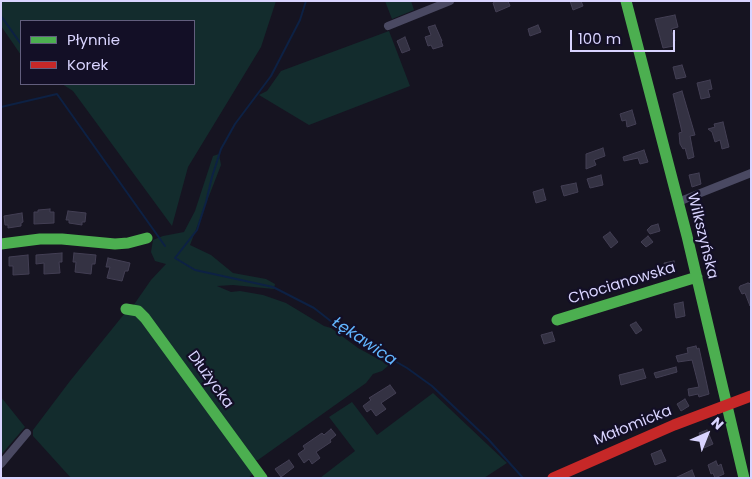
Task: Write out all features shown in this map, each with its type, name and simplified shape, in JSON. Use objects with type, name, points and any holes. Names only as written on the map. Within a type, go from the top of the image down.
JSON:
[{"type":"street","points":[[388,26],[450,1]]},
{"type":"street","name":"Wilkszyńska","points":[[626,1],[697,277],[744,478]]},
{"type":"street","points":[[678,202],[751,173]]},
{"type":"street","points":[[1,244],[40,239],[121,244],[147,238]]},
{"type":"street","name":"Chocianowska","points":[[557,320],[697,277]]},
{"type":"street","name":"Dłużycka","points":[[126,309],[138,311],[145,318],[262,478]]},
{"type":"street","name":"Małomicka","points":[[553,478],[658,432],[751,396]]},
{"type":"street","points":[[1,464],[26,433]]},
{"type":"green space","points":[[1,1],[276,1],[261,47],[188,167],[172,226],[73,91],[64,85],[195,85],[195,20],[20,20],[20,54],[1,26]]},
{"type":"green space","points":[[385,1],[411,1],[414,10],[392,19]]},
{"type":"green space","points":[[389,31],[410,86],[309,125],[259,95],[267,91],[281,71]]},
{"type":"green space","points":[[219,154],[221,165],[190,245],[211,255],[233,273],[266,279],[275,284],[274,289],[233,285],[217,286],[231,292],[240,291],[263,295],[286,303],[324,326],[331,328],[358,348],[389,365],[382,371],[373,374],[366,383],[258,460],[253,460],[133,306],[151,280],[166,264],[155,261],[151,252],[153,240],[184,232],[195,211],[213,156]]},
{"type":"green space","points":[[136,312],[254,473],[248,478],[71,478],[33,436],[33,430],[125,313]]},
{"type":"green space","points":[[433,393],[507,463],[484,478],[320,478],[355,451],[329,417],[352,402],[377,435]]},
{"type":"green space","points":[[1,397],[25,427],[1,455]]},
{"type":"building","points":[[496,1],[508,1],[510,6],[496,12],[493,3]]},
{"type":"building","points":[[570,1],[581,1],[583,6],[573,10]]},
{"type":"building","points":[[675,15],[678,27],[671,29],[675,41],[673,42],[674,46],[663,48],[655,19]]},
{"type":"building","points":[[435,25],[443,46],[433,49],[431,45],[428,46],[425,37],[431,35],[428,27]]},
{"type":"building","points":[[538,25],[541,32],[530,36],[528,29]]},
{"type":"building","points":[[405,37],[410,50],[402,53],[397,41]]},
{"type":"building","points":[[682,65],[686,77],[676,79],[673,67]]},
{"type":"building","points":[[710,80],[712,89],[708,90],[710,97],[701,99],[697,83]]},
{"type":"building","points":[[682,91],[695,135],[690,136],[694,157],[688,159],[685,148],[683,149],[680,144],[679,133],[682,132],[673,94]]},
{"type":"building","points":[[632,110],[636,124],[627,127],[626,120],[622,121],[620,114]]},
{"type":"building","points":[[723,122],[729,147],[722,149],[720,140],[715,142],[712,132],[708,129],[715,127],[714,124]]},
{"type":"building","points":[[603,148],[605,156],[594,160],[596,165],[586,169],[586,154]]},
{"type":"building","points":[[644,150],[648,162],[640,164],[638,158],[624,161],[623,157]]},
{"type":"building","points":[[699,173],[701,184],[692,187],[689,175]]},
{"type":"building","points":[[601,175],[603,185],[590,188],[587,179]]},
{"type":"building","points":[[576,183],[578,192],[564,196],[561,186]]},
{"type":"building","points":[[543,189],[546,200],[536,203],[533,192]]},
{"type":"building","points":[[50,209],[50,212],[54,212],[54,223],[34,224],[34,212]]},
{"type":"building","points":[[68,211],[86,213],[85,222],[82,222],[82,225],[69,223],[69,220],[66,220]]},
{"type":"building","points":[[22,213],[23,222],[21,226],[8,228],[8,225],[5,225],[4,216]]},
{"type":"building","points":[[658,224],[660,231],[650,234],[647,230],[651,226]]},
{"type":"building","points":[[610,232],[618,242],[611,248],[603,237]]},
{"type":"building","points":[[648,236],[653,242],[646,247],[641,242]]},
{"type":"building","points":[[62,253],[62,262],[59,262],[60,273],[44,274],[44,263],[36,264],[36,255]]},
{"type":"building","points":[[74,253],[96,255],[95,264],[92,264],[91,274],[75,272],[76,262],[73,262]]},
{"type":"building","points":[[28,255],[29,274],[13,275],[13,266],[9,266],[9,257]]},
{"type":"building","points":[[108,258],[130,263],[122,281],[107,278],[110,267],[106,267]]},
{"type":"building","points":[[674,261],[676,271],[667,273],[664,263]]},
{"type":"building","points":[[748,283],[751,284],[750,306],[745,293],[742,294],[739,288]]},
{"type":"building","points":[[683,302],[685,316],[676,318],[674,304]]},
{"type":"building","points":[[636,322],[642,330],[636,334],[630,325]]},
{"type":"building","points":[[552,332],[555,341],[544,344],[541,335]]},
{"type":"building","points":[[696,346],[697,349],[699,348],[709,394],[699,397],[698,394],[689,396],[688,389],[699,387],[692,360],[678,362],[676,356],[688,353],[687,348]]},
{"type":"building","points":[[676,367],[677,372],[656,378],[654,373]]},
{"type":"building","points":[[643,369],[646,378],[621,385],[619,375]]},
{"type":"building","points":[[390,385],[396,393],[381,403],[386,409],[376,416],[371,409],[367,412],[363,406],[371,400],[369,398]]},
{"type":"building","points":[[685,399],[689,406],[681,411],[677,404]]},
{"type":"building","points":[[331,429],[336,435],[330,440],[331,442],[316,452],[320,458],[312,464],[309,459],[304,463],[298,454],[305,449],[303,446]]},
{"type":"building","points":[[707,430],[713,444],[704,448],[699,433]]},
{"type":"building","points":[[661,450],[666,461],[655,465],[651,454]]},
{"type":"building","points":[[289,460],[294,467],[281,477],[275,469]]},
{"type":"building","points":[[716,461],[718,466],[721,464],[724,474],[715,478],[713,473],[711,474],[708,465]]},
{"type":"building","points":[[692,470],[695,478],[675,478]]},
{"type":"waterway","name":"Łękawica","points":[[306,1],[300,20],[271,76],[235,124],[221,149],[197,230],[175,258],[195,270],[273,287],[314,308],[346,333],[407,368],[432,386],[488,439],[523,478]]},
{"type":"waterway","points":[[1,16],[20,43]]},
{"type":"waterway","name":"Łękawica","points":[[1,107],[57,94],[165,246]]},
{"type":"traffic: fast","points":[[626,1],[687,236],[744,478]]},
{"type":"traffic: fast","points":[[1,244],[40,239],[115,244],[147,238]]},
{"type":"traffic: fast","points":[[557,320],[697,277]]},
{"type":"traffic: fast","points":[[126,309],[138,311],[145,318],[262,478]]},
{"type":"traffic: jam","points":[[553,478],[674,425],[751,396]]}]
